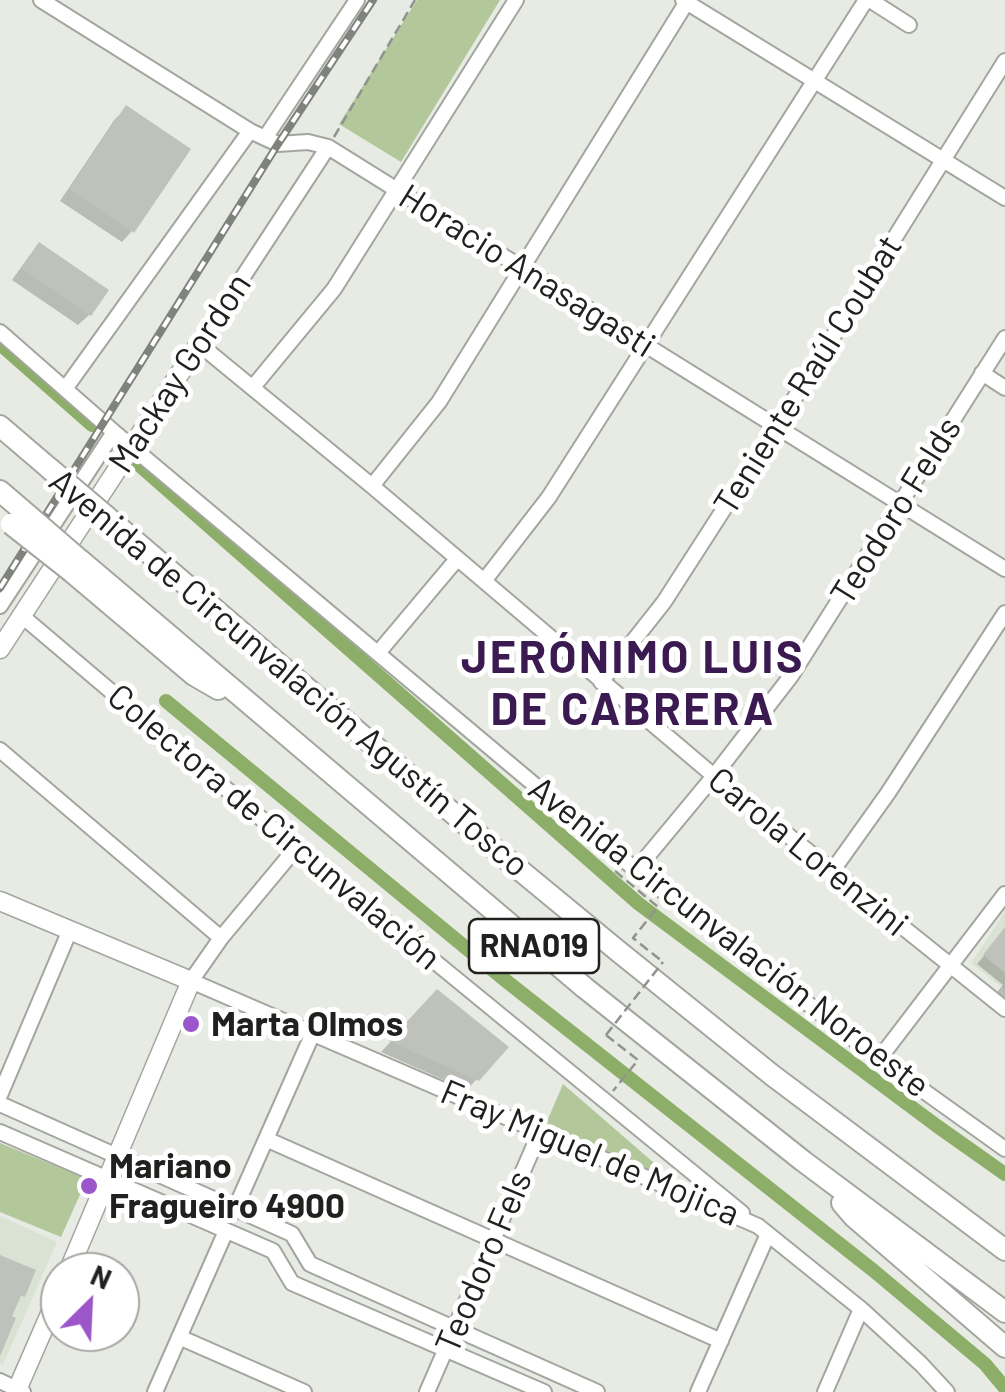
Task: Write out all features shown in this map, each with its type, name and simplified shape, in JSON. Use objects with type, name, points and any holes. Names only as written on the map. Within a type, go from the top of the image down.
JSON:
[{"type":"highway","name":"Avenida de Circunvalación Agustín Tosco","points":[[0,426],[504,857],[772,1075],[1005,1250]]},
{"type":"highway","name":"Avenida de Circunvalación Agustín Tosco","points":[[0,491],[11,516],[253,707],[585,988],[803,1161],[1005,1312]]},
{"type":"highway","points":[[772,1075],[848,1116],[1005,1233]]},
{"type":"highway","points":[[803,1161],[854,1217],[1005,1348]]},
{"type":"main road","name":"Mackay Gordon","points":[[0,649],[199,344]]},
{"type":"main road","points":[[0,901],[192,982],[77,1252]]},
{"type":"main road","points":[[14,1389],[40,1333]]},
{"type":"street","name":"Horacio Anasagasti","points":[[41,0],[257,134],[278,144],[308,142],[328,147],[1005,569]]},
{"type":"street","points":[[65,389],[357,0]]},
{"type":"street","points":[[253,387],[334,289],[516,0]]},
{"type":"street","points":[[484,581],[536,516],[868,0],[909,25]]},
{"type":"street","points":[[372,486],[439,402],[686,1],[1005,198]]},
{"type":"street","name":"Teniente Raúl Coubat","points":[[601,682],[664,602],[1005,61]]},
{"type":"street","name":"Mackay Gordon","points":[[199,344],[328,147]]},
{"type":"street","name":"Avenida Circunvalación Noroeste","points":[[0,332],[636,870],[879,1059],[1005,1149]]},
{"type":"street","name":"Teodoro Felds","points":[[636,870],[791,676],[1005,338]]},
{"type":"street","name":"Carola Lorenzini","points":[[199,344],[714,776],[1005,1009]]},
{"type":"street","points":[[982,373],[1005,388]]},
{"type":"street","points":[[0,606],[114,432]]},
{"type":"street","points":[[378,653],[457,559]]},
{"type":"street","points":[[832,870],[882,803],[1005,614]]},
{"type":"street","name":"Colectora de Circunvalación","points":[[22,616],[296,848],[763,1230]]},
{"type":"street","points":[[0,750],[221,938]]},
{"type":"street","points":[[192,982],[221,938],[296,848]]},
{"type":"street","points":[[879,1059],[1005,894]]},
{"type":"street","points":[[0,1094],[70,930]]},
{"type":"street","name":"Fray Miguel de Mojica","points":[[192,982],[763,1230],[861,1309],[947,1392]]},
{"type":"street","points":[[235,1209],[312,1032]]},
{"type":"street","points":[[0,1104],[292,1234],[310,1264],[597,1392]]},
{"type":"street","points":[[0,1132],[274,1252],[292,1283],[544,1392]]},
{"type":"street","name":"Teodoro Fels","points":[[427,1392],[540,1132]]},
{"type":"street","points":[[266,1139],[720,1340]]},
{"type":"street","points":[[671,1189],[688,1183],[690,1170]]},
{"type":"street","points":[[698,1392],[763,1230]]},
{"type":"street","points":[[155,1392],[226,1231]]},
{"type":"street","points":[[825,1392],[861,1309]]},
{"type":"street","points":[[180,1337],[304,1392]]},
{"type":"path","points":[[328,147],[415,0]]},
{"type":"path","points":[[614,1092],[638,1060],[606,1035],[663,962],[632,938],[658,907],[615,871]]},
{"type":"shaded area","points":[[1005,912],[1005,990],[971,963]]},
{"type":"shaded area","points":[[0,1216],[57,1242],[53,1252],[40,1252],[40,1281],[3,1365]]},
{"type":"green space","points":[[417,0],[500,0],[401,162],[339,124]]},
{"type":"green space","points":[[563,1084],[676,1182],[545,1126]]},
{"type":"green space","points":[[0,1143],[87,1179],[61,1237],[0,1212]]},
{"type":"building","points":[[126,105],[191,149],[134,233],[69,189]]},
{"type":"building","points":[[39,242],[109,290],[91,316],[21,268]]},
{"type":"building","points":[[1005,927],[1005,973],[983,955]]},
{"type":"building","points":[[437,989],[509,1047],[479,1081],[389,1041]]},
{"type":"building","points":[[0,1255],[36,1270],[12,1316],[16,1318],[0,1356]]},
{"type":"waterway","points":[[0,344],[92,425]]},
{"type":"waterway","points":[[138,464],[639,904],[1005,1174]]},
{"type":"waterway","points":[[166,701],[505,980],[874,1271],[985,1364],[1005,1388]]},
{"type":"railway","points":[[0,588],[278,144],[373,0]]},
{"type":"place","name":"Marta Olmos","points":[[191,1024]]},
{"type":"place","name":"Mariano Fragueiro 4900","points":[[89,1186]]},
{"type":"district","name":"JERÓNIMO LUIS DE CABRERA","points":[[633,684]]}]
